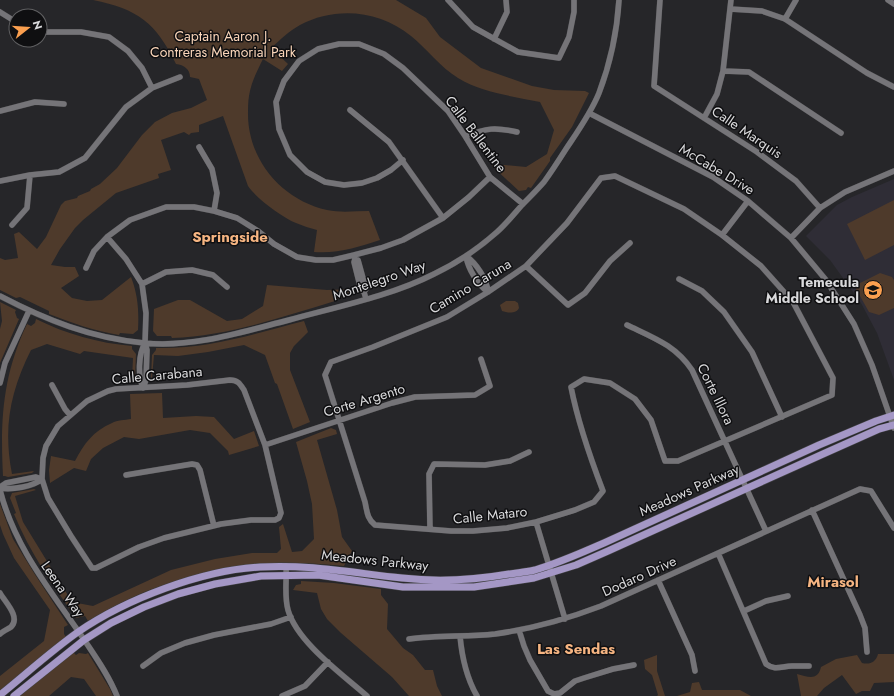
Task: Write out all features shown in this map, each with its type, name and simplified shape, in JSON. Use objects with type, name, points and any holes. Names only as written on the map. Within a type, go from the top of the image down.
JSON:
[{"type":"main road","name":"Meadows Parkway","points":[[0,695],[59,646],[79,632],[107,615],[140,598],[176,585],[236,570],[261,567],[286,566],[325,568],[403,579],[442,580],[474,579],[532,570],[550,565],[604,543],[847,433],[892,416]]},
{"type":"main road","name":"Meadows Parkway","points":[[14,696],[84,640],[111,623],[144,607],[178,594],[237,579],[261,576],[318,575],[403,587],[468,587],[534,578],[552,573],[608,551],[872,432],[894,426]]},
{"type":"street","points":[[448,0],[473,27],[518,52],[559,58],[569,36],[574,12],[574,0]]},
{"type":"street","points":[[494,39],[507,12],[506,0]]},
{"type":"street","name":"Montelegro Way","points":[[0,296],[29,311],[84,332],[117,340],[145,343],[181,343],[208,340],[234,334],[366,299],[404,287],[434,274],[466,256],[497,231],[543,183],[589,114],[598,94],[611,55],[616,30],[619,0]]},
{"type":"street","name":"Calle Marquis","points":[[660,0],[654,86],[757,152],[796,181],[820,208]]},
{"type":"street","points":[[704,118],[717,94],[723,72],[731,0]]},
{"type":"street","points":[[785,19],[796,0]]},
{"type":"street","points":[[888,0],[894,4]]},
{"type":"street","points":[[730,9],[762,11],[785,19],[867,73],[894,87]]},
{"type":"street","points":[[48,32],[81,32],[109,37],[128,51],[142,68],[152,88]]},
{"type":"street","name":"Calle Ballentine","points":[[403,160],[391,170],[377,178],[362,183],[344,185],[325,182],[307,172],[290,155],[279,129],[276,102],[284,81],[299,61],[318,49],[339,44],[359,44],[384,54],[403,68],[448,112],[465,136],[490,177],[523,204]]},
{"type":"street","points":[[723,72],[749,72],[841,133]]},
{"type":"street","points":[[0,181],[30,175],[59,172],[85,158],[126,107],[152,88],[180,77]]},
{"type":"street","points":[[0,111],[35,102],[64,104]]},
{"type":"street","points":[[350,110],[389,142],[443,218]]},
{"type":"street","name":"McCabe Drive","points":[[589,114],[713,177],[748,200],[791,238],[826,280],[854,324],[872,365],[892,416],[894,426]]},
{"type":"street","points":[[465,136],[485,129],[502,128],[517,132]]},
{"type":"street","points":[[199,147],[212,169],[217,193],[214,211]]},
{"type":"street","points":[[791,238],[820,208],[845,192],[894,172]]},
{"type":"street","points":[[12,225],[27,208],[30,175]]},
{"type":"street","name":"Camino Caruna","points":[[338,420],[325,375],[331,362],[373,347],[447,317],[488,292],[526,266],[567,223],[602,178],[615,176],[684,209],[722,235]]},
{"type":"street","points":[[86,268],[94,251],[107,237],[130,220],[166,207],[194,207],[237,218],[258,231],[274,244],[298,257],[316,260],[333,260],[355,257],[403,240],[443,218],[469,197],[490,177]]},
{"type":"street","points":[[726,442],[832,395],[833,378],[794,302],[761,266],[722,235],[748,200]]},
{"type":"street","points":[[107,237],[126,259],[142,284],[146,313],[145,343],[141,349],[140,380],[144,388]]},
{"type":"street","points":[[526,266],[568,305],[585,293],[610,261],[630,243]]},
{"type":"street","points":[[466,256],[467,264],[483,288],[488,292]]},
{"type":"street","points":[[355,257],[358,260],[366,289],[364,292],[366,299]]},
{"type":"street","points":[[142,284],[166,272],[192,270],[213,275],[227,287]]},
{"type":"street","points":[[679,279],[702,291],[724,312],[752,352],[782,417]]},
{"type":"street","points":[[0,383],[5,363],[29,311]]},
{"type":"street","name":"Corte Illora","points":[[627,326],[671,347],[686,362],[699,384],[766,531]]},
{"type":"street","name":"Corte Argento","points":[[265,444],[415,397],[475,395],[490,386],[481,359]]},
{"type":"street","name":"Calle Carabana","points":[[42,480],[43,458],[46,446],[58,426],[87,401],[108,390],[187,385],[235,380],[240,383],[244,390],[265,444]]},
{"type":"street","name":"Calle Mataro","points":[[338,420],[369,518],[372,522],[375,525],[430,529],[473,531],[507,528],[536,522],[575,510],[594,502],[603,491],[592,462],[575,406],[571,387],[584,380],[610,383],[635,399],[651,420],[665,461],[678,461],[726,442]]},
{"type":"street","points":[[52,384],[65,409],[70,415]]},
{"type":"street","points":[[0,488],[6,483],[36,477],[42,480],[53,507],[92,568],[96,568],[151,542],[214,526],[251,520],[275,520],[279,518],[281,512],[265,444]]},
{"type":"street","points":[[430,529],[429,474],[434,464],[485,465],[510,461],[529,452]]},
{"type":"street","points":[[126,474],[192,464],[196,465],[200,470],[214,526]]},
{"type":"street","name":"Leena Way","points":[[0,488],[9,519],[22,548],[36,572],[104,669],[117,696]]},
{"type":"street","name":"Dodaro Drive","points":[[409,639],[429,636],[494,634],[519,630],[565,618],[601,606],[860,489],[871,490],[894,528]]},
{"type":"street","points":[[812,510],[860,615],[865,628],[867,652]]},
{"type":"street","points":[[536,522],[565,618]]},
{"type":"street","points":[[718,553],[766,664],[771,668],[777,669],[790,666],[809,666]]},
{"type":"street","points":[[286,566],[286,602],[291,617],[304,638],[328,662],[367,696]]},
{"type":"street","points":[[658,580],[692,655],[695,671]]},
{"type":"street","points":[[0,593],[14,614],[12,626],[0,634]]},
{"type":"street","points":[[744,611],[766,601],[788,596]]},
{"type":"street","points":[[143,666],[161,653],[185,643],[214,634],[271,624],[291,617]]},
{"type":"street","points":[[519,630],[530,660],[548,691],[554,694],[560,693],[575,681],[614,669],[634,665]]},
{"type":"street","points":[[460,636],[466,674],[477,696]]},
{"type":"street","points":[[285,696],[304,686],[328,662]]},
{"type":"shaded area","name":"Temecula Middle School","points":[[894,179],[894,380],[877,333],[861,303],[830,260],[806,236],[837,205]]},
{"type":"green space","name":"Captain Aaron J. Contreras Memorial Park","points":[[93,0],[396,0],[426,18],[440,37],[481,68],[532,86],[554,90],[585,91],[589,93],[572,127],[531,188],[528,187],[526,190],[519,191],[492,166],[493,164],[526,167],[547,154],[554,130],[540,102],[488,91],[458,78],[445,69],[417,41],[399,27],[371,16],[342,13],[314,19],[300,25],[271,48],[288,64],[282,71],[263,59],[256,73],[250,91],[248,114],[254,147],[261,162],[271,176],[282,187],[296,197],[311,205],[332,211],[369,211],[380,240],[339,251],[314,252],[317,230],[284,217],[263,202],[248,186],[223,116],[199,125],[199,132],[191,133],[189,135],[184,132],[161,140],[171,170],[158,174],[159,178],[116,193],[75,228],[51,265],[75,267],[79,276],[61,288],[72,298],[87,301],[102,300],[131,277],[138,303],[138,330],[133,334],[120,333],[119,335],[75,324],[49,314],[49,311],[20,297],[16,298],[0,290],[0,258],[5,260],[18,258],[14,234],[19,232],[37,249],[46,237],[61,205],[65,201],[77,198],[100,184],[117,168],[142,135],[155,122],[172,113],[191,108],[207,100],[199,79],[190,77],[186,68],[182,65],[176,64],[161,38],[144,20],[134,13],[122,8]]},
{"type":"green space","points":[[894,200],[894,245],[865,260],[847,224]]},
{"type":"green space","points":[[880,273],[892,277],[894,280],[894,308],[879,315],[869,312],[856,289],[858,284]]},
{"type":"green space","points":[[267,285],[327,290],[355,289],[352,294],[335,301],[234,330],[214,334],[172,338],[171,336],[157,336],[153,331],[154,309],[178,300],[190,300],[227,321],[242,319],[263,306]]},
{"type":"green space","points":[[506,301],[515,301],[518,303],[518,310],[509,313],[502,311],[500,305]]},
{"type":"green space","points":[[0,302],[16,310],[15,312],[17,318],[19,319],[0,363],[0,329],[2,321]]},
{"type":"green space","points":[[36,319],[82,337],[107,343],[132,346],[132,349],[136,354],[135,377],[132,379],[133,358],[84,351],[80,354],[47,344],[31,350],[13,396],[10,410],[8,441],[12,474],[34,471],[32,473],[8,477],[3,476],[2,435],[8,379],[19,343],[27,324],[31,326],[35,323]]},
{"type":"green space","points":[[304,321],[308,332],[294,346],[290,353],[290,370],[310,422],[293,429],[265,355],[244,345],[178,356],[154,355],[152,378],[151,377],[152,355],[156,348],[194,346],[231,340]]},
{"type":"green space","points":[[162,393],[163,418],[196,416],[214,417],[234,439],[254,431],[259,446],[229,455],[228,451],[210,433],[190,430],[139,439],[124,437],[103,448],[91,459],[86,471],[74,468],[50,483],[49,470],[51,456],[75,461],[82,449],[99,430],[114,422],[131,419],[130,394]]},
{"type":"green space","points":[[331,428],[336,430],[337,434],[317,440],[337,510],[342,537],[352,551],[344,566],[301,563],[270,563],[217,570],[179,580],[142,593],[88,621],[85,616],[76,618],[42,568],[20,528],[14,514],[16,513],[10,498],[12,493],[34,489],[36,490],[15,496],[23,522],[72,602],[93,606],[171,570],[215,559],[252,553],[277,553],[281,549],[279,527],[283,524],[292,552],[302,551],[314,539],[312,504],[296,442]]},
{"type":"green space","points":[[0,504],[13,539],[68,625],[64,627],[64,634],[66,637],[0,690],[0,676],[44,641],[50,610],[14,558],[0,525]]},
{"type":"green space","points":[[301,581],[334,583],[381,589],[381,595],[388,604],[387,629],[403,648],[413,655],[425,670],[433,670],[437,686],[442,696],[409,696],[392,677],[327,619],[321,609],[317,593],[293,590],[296,585],[301,584]]},
{"type":"green space","points":[[73,652],[76,655],[79,653],[88,653],[113,696],[96,696],[84,679],[71,677],[49,696],[20,696]]},
{"type":"green space","points":[[878,654],[894,654],[894,682],[874,683],[870,691],[862,691],[856,694],[842,675],[824,688],[817,696],[801,696],[797,674],[812,677],[818,674],[821,667],[836,659],[857,655],[862,663],[870,663],[876,659]]},
{"type":"green space","points":[[657,655],[657,671],[665,696],[657,696],[658,695],[652,675],[645,669],[644,660]]},
{"type":"green space","points":[[699,682],[702,690],[740,690],[751,696],[677,696],[690,692],[692,683]]},
{"type":"place","name":"Temecula Middle School","points":[[873,290]]},
{"type":"district","name":"Springside","points":[[230,237]]},
{"type":"district","name":"Mirasol","points":[[833,582]]},
{"type":"district","name":"Las Sendas","points":[[576,649]]}]
